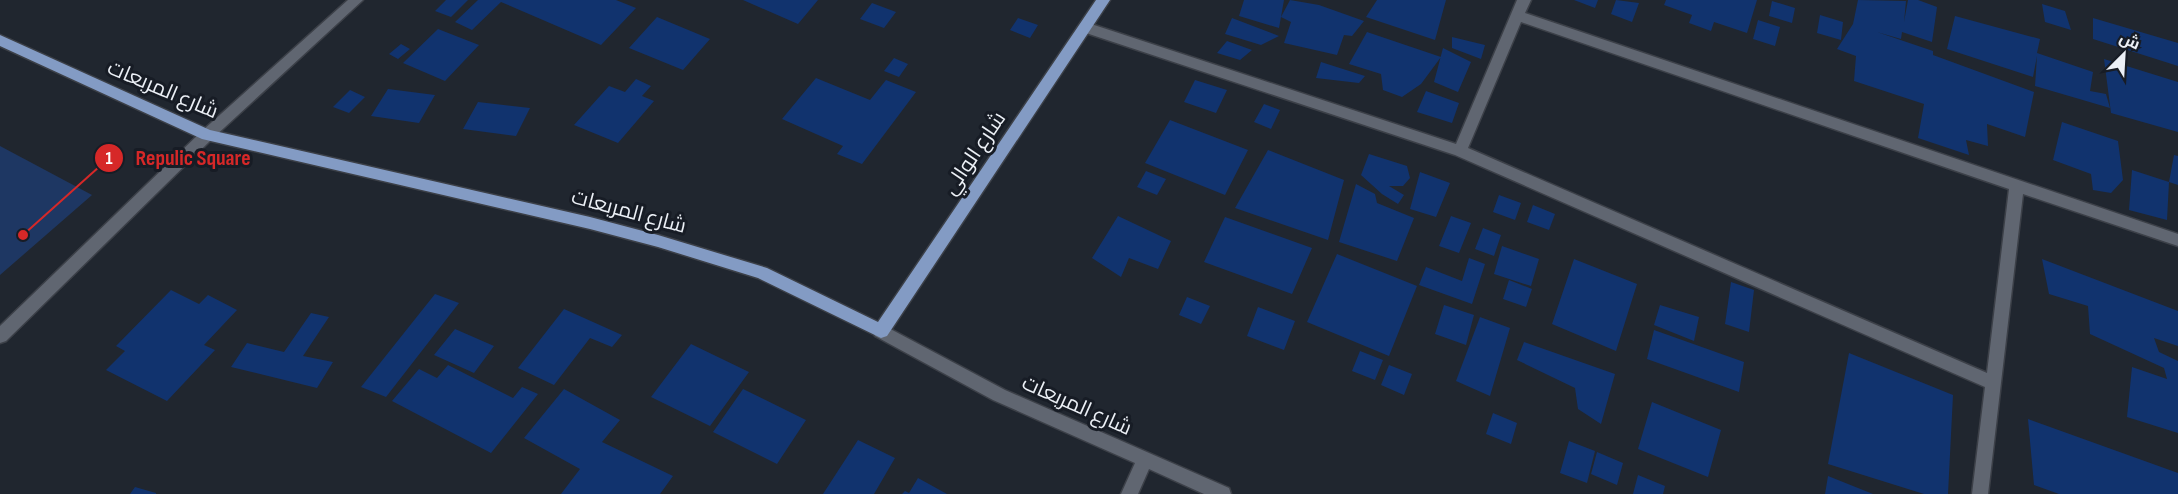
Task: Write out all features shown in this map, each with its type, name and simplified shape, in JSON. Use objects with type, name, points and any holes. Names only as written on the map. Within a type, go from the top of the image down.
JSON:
[{"type":"main road","name":"شارع الوالي","points":[[882,332],[908,288],[1103,0]]},
{"type":"main road","name":"شارع المربعات","points":[[0,40],[207,135],[579,220],[658,241],[762,273],[882,332]]},
{"type":"street","points":[[0,336],[207,135],[356,0]]},
{"type":"street","points":[[1460,151],[1524,0]]},
{"type":"street","points":[[1518,16],[2178,240]]},
{"type":"street","points":[[1085,27],[1460,151],[1992,383]]},
{"type":"street","points":[[1980,494],[2017,186]]},
{"type":"street","name":"شارع المربعات","points":[[882,332],[999,395],[1223,494]]},
{"type":"street","points":[[1130,494],[1145,460]]},
{"type":"shaded area","points":[[0,146],[92,195],[0,275]]},
{"type":"building","points":[[446,0],[468,0],[451,17],[435,11]]},
{"type":"building","points":[[478,0],[616,0],[636,8],[601,45],[501,2],[472,30],[455,22]]},
{"type":"building","points":[[743,0],[818,0],[798,24]]},
{"type":"building","points":[[1244,0],[1284,0],[1279,28],[1239,16]]},
{"type":"building","points":[[1290,0],[1319,5],[1364,21],[1352,36],[1344,35],[1337,55],[1284,43],[1291,22],[1281,17]]},
{"type":"building","points":[[1377,0],[1446,0],[1435,40],[1366,17]]},
{"type":"building","points":[[1574,0],[1598,0],[1595,8]]},
{"type":"building","points":[[1616,0],[1639,3],[1632,22],[1611,14]]},
{"type":"building","points":[[1666,0],[1757,0],[1747,33],[1714,22],[1711,31],[1689,23],[1692,15],[1664,5]]},
{"type":"building","points":[[1858,0],[1906,1],[1904,22],[1908,0],[1918,0],[1937,7],[1932,42],[1902,32],[1901,39],[1877,32],[1933,51],[1933,55],[2034,92],[2025,137],[1987,124],[1988,146],[1966,140],[1969,155],[1918,138],[1924,104],[1854,81],[1856,56],[1837,49],[1853,24]]},
{"type":"building","points":[[1772,1],[1795,8],[1792,23],[1769,16]]},
{"type":"building","points":[[872,3],[896,12],[884,28],[860,19]]},
{"type":"building","points":[[2042,4],[2065,11],[2071,30],[2045,22]]},
{"type":"building","points":[[1820,15],[1843,22],[1841,40],[1817,33]]},
{"type":"building","points":[[1955,16],[2040,39],[2037,53],[2093,72],[2090,91],[2106,94],[2110,108],[2035,86],[2037,56],[2033,77],[1947,49]]},
{"type":"building","points":[[657,17],[710,39],[683,70],[629,48]]},
{"type":"building","points":[[1018,18],[1038,25],[1030,38],[1010,30]]},
{"type":"building","points":[[1232,18],[1279,36],[1261,45],[1225,34]]},
{"type":"building","points":[[2093,18],[2178,43],[2178,66],[2093,39]]},
{"type":"building","points":[[1758,20],[1780,27],[1775,46],[1753,39]]},
{"type":"building","points":[[438,29],[479,45],[445,81],[403,63]]},
{"type":"building","points":[[1367,32],[1441,57],[1421,84],[1402,97],[1383,90],[1381,74],[1349,64]]},
{"type":"building","points":[[1452,37],[1485,45],[1481,59],[1452,48]]},
{"type":"building","points":[[1227,41],[1252,50],[1240,60],[1217,53]]},
{"type":"building","points":[[401,44],[410,49],[398,59],[389,54]]},
{"type":"building","points":[[1443,48],[1471,62],[1458,92],[1434,82]]},
{"type":"building","points":[[894,58],[908,64],[899,77],[884,71]]},
{"type":"building","points":[[2104,59],[2178,82],[2178,132],[2111,113]]},
{"type":"building","points":[[1321,62],[1365,76],[1359,83],[1316,78]]},
{"type":"building","points":[[816,78],[870,100],[886,80],[916,92],[862,164],[837,154],[843,146],[782,119]]},
{"type":"building","points":[[636,79],[651,86],[642,96],[654,101],[618,143],[574,125],[609,86],[625,92]]},
{"type":"building","points":[[1195,80],[1227,90],[1216,113],[1184,102]]},
{"type":"building","points":[[388,89],[435,95],[419,123],[371,116]]},
{"type":"building","points":[[350,90],[365,97],[349,113],[333,107]]},
{"type":"building","points":[[1426,91],[1459,103],[1452,123],[1417,112]]},
{"type":"building","points":[[478,102],[530,108],[516,136],[463,129]]},
{"type":"building","points":[[1264,104],[1280,110],[1271,129],[1254,122]]},
{"type":"building","points":[[1170,120],[1248,150],[1225,195],[1145,163]]},
{"type":"building","points":[[2062,122],[2118,141],[2123,180],[2111,193],[2093,190],[2091,174],[2053,160]]},
{"type":"building","points":[[1268,150],[1344,180],[1328,240],[1235,208]]},
{"type":"building","points":[[1369,154],[1407,166],[1410,178],[1403,186],[1389,186],[1404,195],[1398,204],[1382,194],[1361,175]]},
{"type":"building","points":[[2174,155],[2178,156],[2178,185],[2169,182]]},
{"type":"building","points":[[2132,170],[2169,182],[2167,220],[2129,210]]},
{"type":"building","points":[[1146,171],[1166,179],[1157,195],[1137,187]]},
{"type":"building","points":[[1420,172],[1450,183],[1436,217],[1410,209]]},
{"type":"building","points":[[1356,184],[1375,194],[1377,203],[1414,218],[1397,261],[1339,242]]},
{"type":"building","points":[[1499,195],[1521,203],[1515,220],[1493,212]]},
{"type":"building","points":[[1533,205],[1555,214],[1549,230],[1527,222]]},
{"type":"building","points":[[1118,216],[1171,241],[1158,269],[1129,258],[1121,277],[1092,258]]},
{"type":"building","points":[[1451,216],[1471,223],[1459,253],[1439,246]]},
{"type":"building","points":[[1225,217],[1312,248],[1292,294],[1204,262]]},
{"type":"building","points":[[1483,228],[1501,235],[1494,256],[1475,249]]},
{"type":"building","points":[[1502,246],[1539,259],[1531,286],[1494,274]]},
{"type":"building","points":[[1337,254],[1417,286],[1389,356],[1307,322]]},
{"type":"building","points":[[1469,258],[1485,264],[1472,304],[1419,285],[1426,267],[1462,281]]},
{"type":"building","points":[[1574,259],[1637,284],[1616,351],[1552,324]]},
{"type":"building","points":[[2042,259],[2178,311],[2178,346],[2154,338],[2159,352],[2178,361],[2178,433],[2127,417],[2132,367],[2167,379],[2164,368],[2090,334],[2088,306],[2049,294]]},
{"type":"building","points":[[1509,280],[1532,289],[1526,307],[1503,299]]},
{"type":"building","points":[[1731,282],[1754,290],[1749,332],[1725,324]]},
{"type":"building","points":[[171,290],[199,304],[208,295],[237,310],[204,345],[215,350],[167,401],[106,370],[125,351],[116,346]]},
{"type":"building","points":[[435,294],[459,303],[386,397],[361,387]]},
{"type":"building","points":[[1187,297],[1210,306],[1201,324],[1179,315]]},
{"type":"building","points":[[1444,305],[1474,315],[1466,345],[1435,334]]},
{"type":"building","points":[[1660,305],[1699,317],[1694,341],[1654,325]]},
{"type":"building","points":[[1258,307],[1295,321],[1284,350],[1247,336]]},
{"type":"building","points":[[564,309],[622,335],[612,347],[590,338],[554,385],[518,368]]},
{"type":"building","points":[[311,313],[329,317],[303,356],[333,362],[317,388],[231,367],[247,343],[284,352]]},
{"type":"building","points":[[1480,317],[1510,328],[1490,396],[1456,381]]},
{"type":"building","points":[[455,329],[494,346],[474,373],[434,355]]},
{"type":"building","points":[[1654,330],[1744,362],[1739,392],[1647,359]]},
{"type":"building","points":[[1524,342],[1615,374],[1601,424],[1578,409],[1575,388],[1517,360]]},
{"type":"building","points":[[691,344],[749,372],[710,426],[651,397]]},
{"type":"building","points":[[1360,351],[1383,360],[1375,380],[1352,371]]},
{"type":"building","points":[[1849,353],[1953,395],[1948,494],[1924,494],[1828,464]]},
{"type":"building","points":[[448,365],[513,398],[522,387],[538,394],[491,453],[392,401],[419,369],[437,378]]},
{"type":"building","points":[[1389,365],[1412,374],[1404,395],[1381,385]]},
{"type":"building","points":[[564,389],[620,420],[602,442],[673,476],[660,494],[561,494],[580,469],[524,438]]},
{"type":"building","points":[[743,389],[806,420],[777,464],[713,432]]},
{"type":"building","points":[[1652,402],[1721,430],[1708,477],[1638,449]]},
{"type":"building","points":[[1493,413],[1517,423],[1511,444],[1486,434]]},
{"type":"building","points":[[2028,419],[2178,473],[2178,494],[2059,494],[2034,485]]},
{"type":"building","points":[[858,440],[895,458],[874,494],[823,494]]},
{"type":"building","points":[[1569,441],[1595,451],[1587,483],[1560,473]]},
{"type":"building","points":[[1597,452],[1623,463],[1617,485],[1591,474]]},
{"type":"building","points":[[1638,475],[1665,486],[1663,494],[1633,494]]},
{"type":"building","points":[[1828,476],[1873,494],[1825,494]]},
{"type":"building","points":[[918,478],[947,494],[902,494],[905,491],[909,493]]},
{"type":"building","points":[[135,487],[156,493],[156,494],[130,494]]},
{"type":"place","name":"Repulic Square","points":[[23,235]]}]
